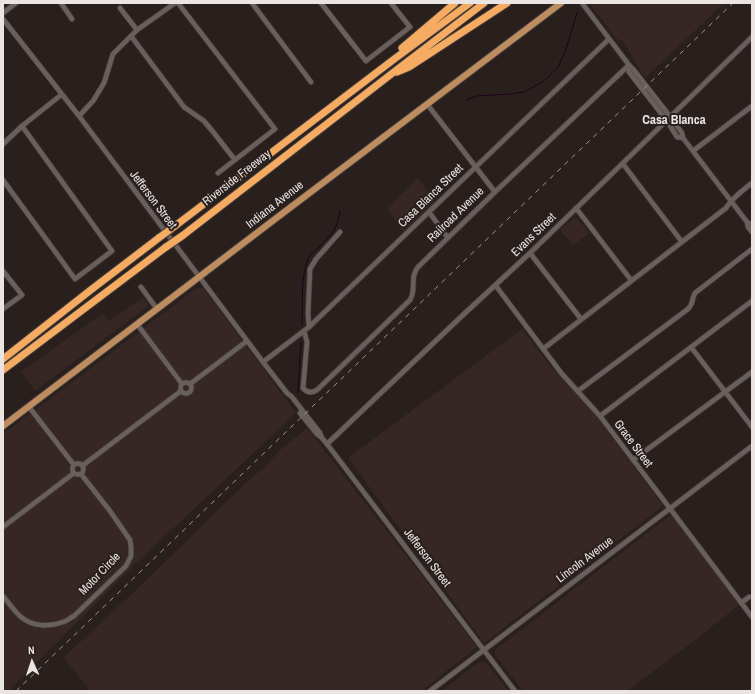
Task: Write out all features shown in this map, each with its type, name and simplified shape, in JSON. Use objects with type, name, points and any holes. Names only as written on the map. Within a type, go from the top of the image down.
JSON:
[{"type":"highway","points":[[393,60],[398,51],[455,3]]},
{"type":"highway","name":"Riverside Freeway","points":[[3,359],[160,237],[470,3]]},
{"type":"highway","name":"Riverside Freeway","points":[[3,370],[182,236],[484,3]]},
{"type":"highway","points":[[390,75],[409,67],[508,3]]},
{"type":"main road","name":"Indiana Avenue","points":[[3,426],[561,3]]},
{"type":"street","points":[[3,13],[16,3]]},
{"type":"street","points":[[61,3],[72,19]]},
{"type":"street","points":[[79,116],[93,101],[104,83],[113,54],[137,30],[176,3],[275,129],[218,173]]},
{"type":"street","points":[[252,3],[311,82]]},
{"type":"street","points":[[321,3],[366,61],[410,27],[391,3]]},
{"type":"street","points":[[582,3],[671,117],[682,133],[683,138],[731,200],[747,222],[748,227],[752,232]]},
{"type":"street","points":[[120,8],[137,30]]},
{"type":"street","name":"Jefferson Street","points":[[3,19],[61,95],[79,116],[287,393],[304,418],[327,444],[515,691]]},
{"type":"street","points":[[130,36],[184,107],[204,121],[235,160]]},
{"type":"street","name":"Evans Street","points":[[327,444],[464,314],[496,286],[752,37]]},
{"type":"street","name":"Casa Blanca Street","points":[[263,362],[304,331],[609,39]]},
{"type":"street","points":[[629,65],[629,72],[677,136],[683,138]]},
{"type":"street","name":"Railroad Avenue","points":[[304,331],[307,342],[303,388],[307,392],[313,392],[410,300],[413,291],[414,272],[418,267],[629,65]]},
{"type":"street","points":[[3,144],[22,126],[61,95]]},
{"type":"street","points":[[427,104],[495,192]]},
{"type":"street","points":[[693,151],[752,106]]},
{"type":"street","points":[[3,180],[75,279],[112,251],[22,126]]},
{"type":"street","points":[[623,164],[682,242]]},
{"type":"street","points":[[543,349],[726,208],[731,200],[752,183]]},
{"type":"street","points":[[576,208],[631,280]]},
{"type":"street","points":[[429,212],[448,238]]},
{"type":"street","points":[[747,222],[752,225]]},
{"type":"street","points":[[308,327],[310,269],[316,259],[340,232]]},
{"type":"street","points":[[578,392],[688,309],[692,304],[695,293],[752,250]]},
{"type":"street","points":[[530,253],[581,319]]},
{"type":"street","points":[[3,270],[22,295],[3,309]]},
{"type":"street","name":"Grace Street","points":[[496,286],[562,374],[600,416],[752,617]]},
{"type":"street","points":[[140,287],[157,309]]},
{"type":"street","points":[[600,416],[752,301]]},
{"type":"street","points":[[137,324],[182,384]]},
{"type":"street","points":[[190,384],[248,341]]},
{"type":"street","points":[[691,347],[752,427]]},
{"type":"street","points":[[633,460],[752,372]]},
{"type":"street","points":[[182,384],[185,382],[190,384]]},
{"type":"street","points":[[181,391],[180,387],[182,384]]},
{"type":"street","points":[[181,391],[184,393],[189,392],[192,388],[190,384]]},
{"type":"street","points":[[82,466],[181,391]]},
{"type":"street","points":[[29,407],[74,465]]},
{"type":"street","name":"Lincoln Avenue","points":[[430,691],[752,446]]},
{"type":"street","points":[[74,465],[78,464],[82,466]]},
{"type":"street","points":[[74,465],[72,469],[74,473]]},
{"type":"street","points":[[3,527],[74,473],[81,474],[83,469],[82,466]]},
{"type":"street","name":"Motor Circle","points":[[3,596],[22,618],[33,624],[45,626],[54,625],[65,622],[74,616],[126,566],[131,556],[130,540],[114,516],[81,474]]},
{"type":"street","points":[[741,602],[748,597]]},
{"type":"shaded area","points":[[589,3],[724,3],[645,78],[623,41],[617,39]]},
{"type":"shaded area","points":[[418,178],[435,202],[403,232],[387,208]]},
{"type":"shaded area","points":[[574,218],[578,219],[589,233],[573,245],[560,230]]},
{"type":"shaded area","points":[[197,288],[203,288],[296,413],[133,566],[8,691],[3,691],[3,434]]},
{"type":"shaded area","points":[[143,297],[148,304],[147,307],[35,391],[21,372],[103,313],[109,321]]},
{"type":"shaded area","points":[[522,329],[552,368],[597,417],[663,506],[484,643],[348,458]]},
{"type":"shaded area","points":[[307,428],[477,647],[421,691],[90,691],[64,657],[134,592],[247,482],[262,470],[279,451]]},
{"type":"shaded area","points":[[672,516],[740,604],[627,691],[523,691],[495,655],[495,650],[668,517]]},
{"type":"shaded area","points":[[479,662],[487,663],[508,691],[442,691]]},
{"type":"waterway","points":[[466,100],[477,96],[524,92],[544,81],[558,67],[565,52],[577,13]]},
{"type":"waterway","points":[[302,324],[302,290],[306,264],[309,257],[333,232],[338,223],[340,210]]},
{"type":"waterway","points":[[298,392],[301,342]]},
{"type":"railway","points":[[16,691],[733,3]]},
{"type":"district","name":"Casa Blanca","points":[[674,121]]}]
